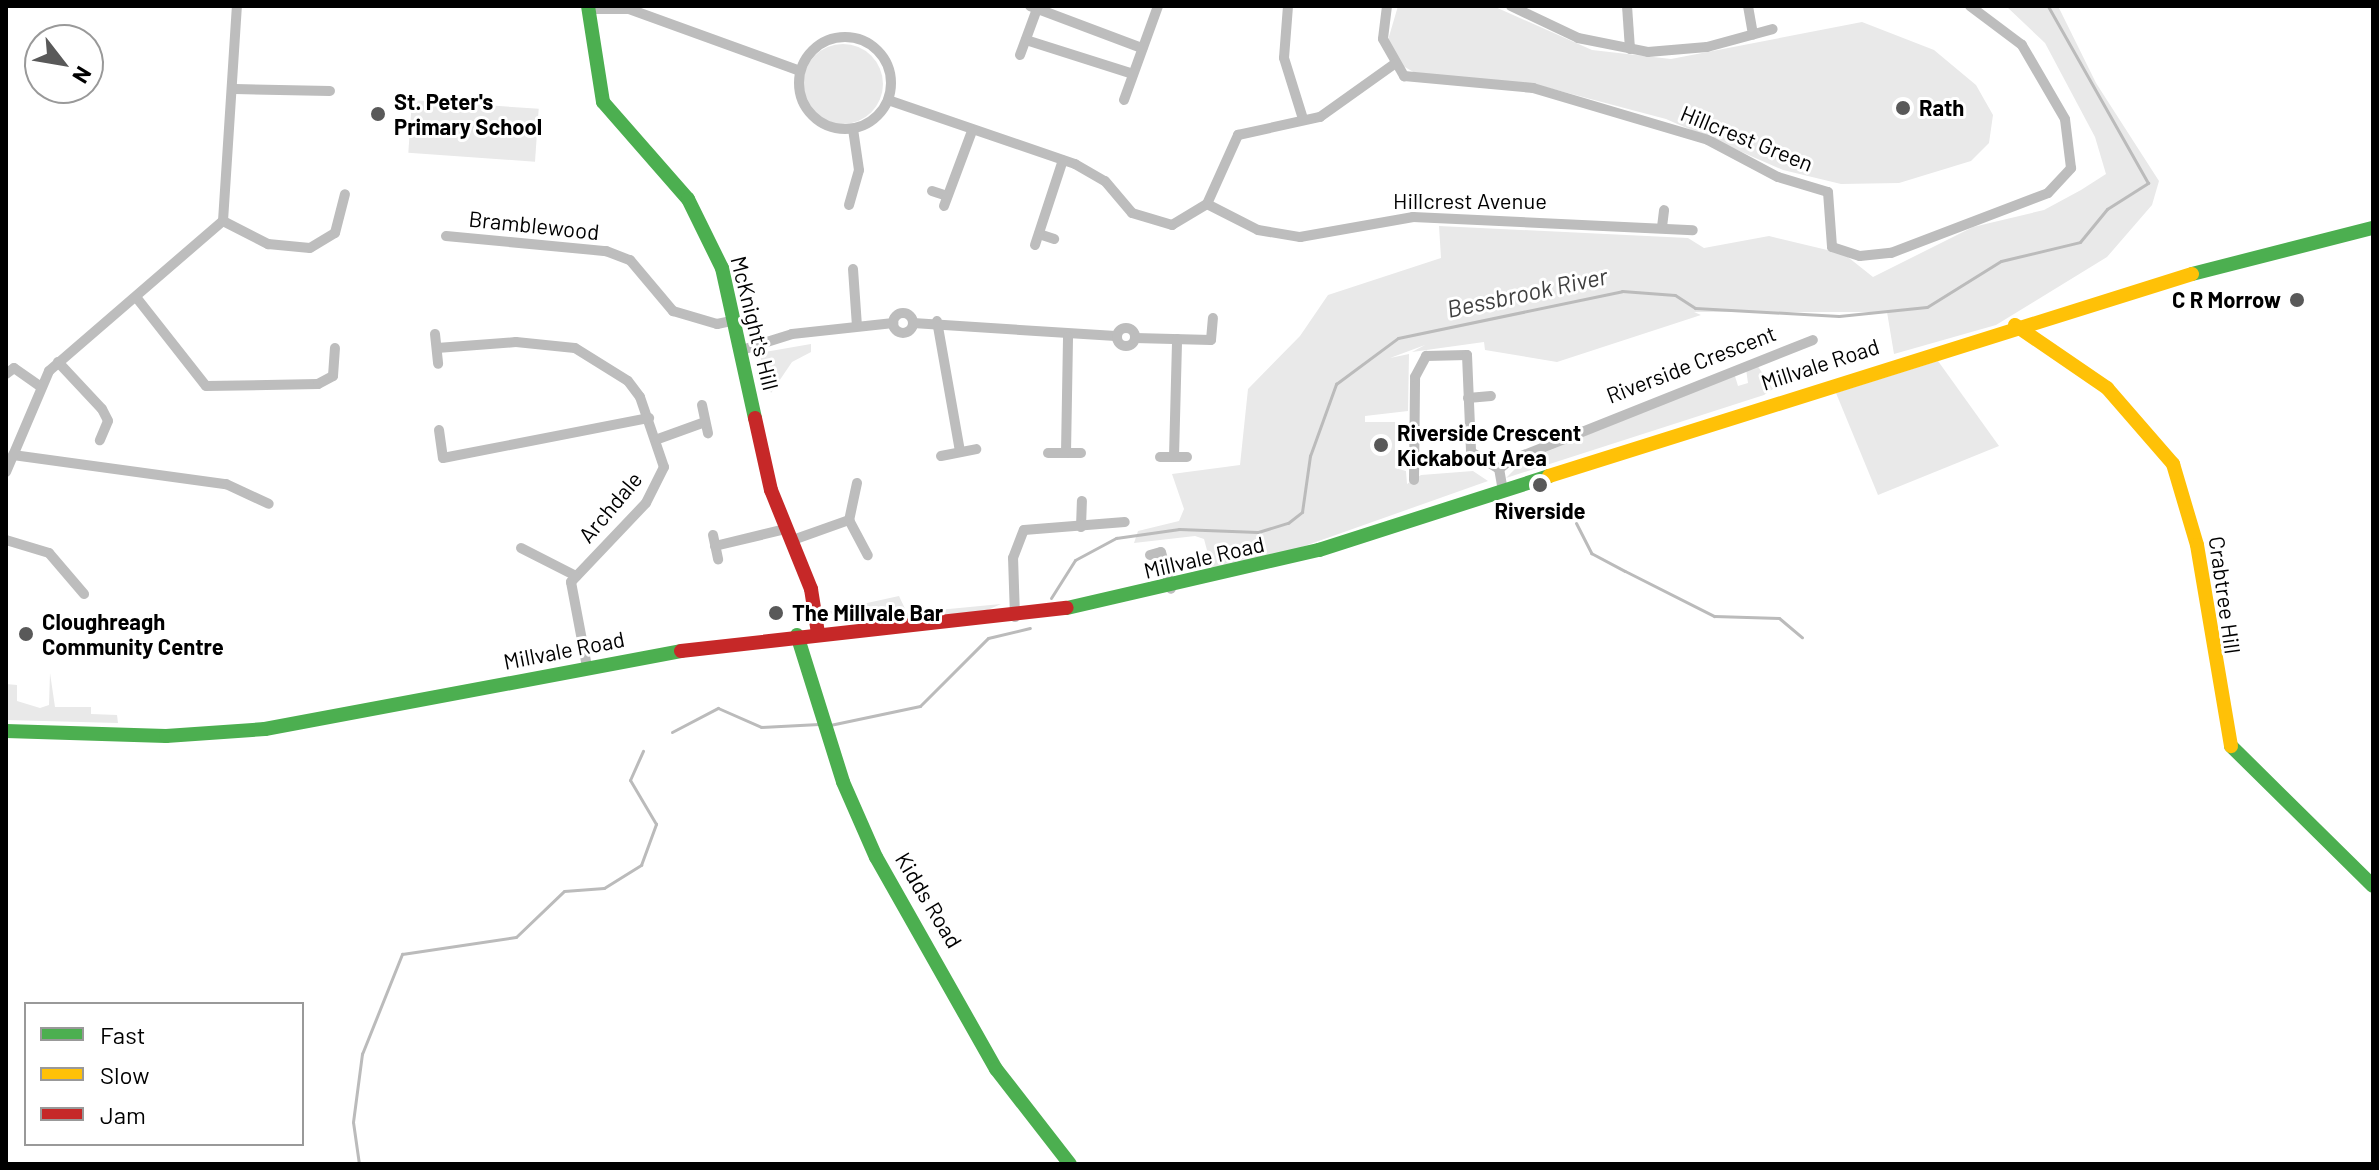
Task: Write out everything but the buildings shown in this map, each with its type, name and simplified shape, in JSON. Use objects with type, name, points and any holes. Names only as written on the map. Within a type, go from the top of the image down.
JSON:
[{"type":"main road","name":"McKnight's Hill","points":[[588,7],[603,102],[688,199],[722,268],[788,535],[811,589],[818,633]]},
{"type":"main road","name":"Millvale Road","points":[[6,731],[166,736],[265,729],[587,667],[797,635],[1015,617],[1171,589],[1503,491],[2015,325],[2373,228]]},
{"type":"main road","name":"Crabtree Hill","points":[[2015,325],[2107,388],[2173,464],[2197,545],[2225,738],[2244,765],[2373,886]]},
{"type":"main road","name":"Kidds Road","points":[[797,635],[831,741],[876,857],[996,1069],[1070,1164]]},
{"type":"street","points":[[6,472],[40,386],[58,362],[223,221],[235,89],[237,6]]},
{"type":"street","points":[[1124,100],[1158,6]]},
{"type":"street","points":[[1288,6],[1284,58],[1303,119]]},
{"type":"street","points":[[888,100],[1063,160],[1097,175],[1132,213],[1158,225],[1185,222],[1207,204],[1238,135],[1334,110],[1393,65],[1383,39],[1387,6]]},
{"type":"street","points":[[1511,6],[1578,38],[1630,49],[1689,50],[1773,29]]},
{"type":"street","points":[[1627,6],[1630,49]]},
{"type":"street","points":[[1748,6],[1753,35]]},
{"type":"street","name":"Hillcrest Green","points":[[1393,65],[1416,81],[1533,88],[1708,140],[1778,177],[1828,192],[1832,247],[1876,255],[2048,193],[2071,168],[2065,119],[2022,45],[1970,6]]},
{"type":"street","points":[[588,7],[629,8],[800,71]]},
{"type":"street","points":[[1020,55],[1034,7],[1142,48]]},
{"type":"street","points":[[853,129],[810,114],[800,71],[817,45],[860,39],[883,57],[888,100]]},
{"type":"street","points":[[1026,40],[1133,74]]},
{"type":"street","points":[[235,89],[330,91]]},
{"type":"street","points":[[853,129],[888,100]]},
{"type":"street","points":[[849,205],[859,170],[853,129]]},
{"type":"street","points":[[932,191],[946,201],[972,131]]},
{"type":"street","points":[[1054,239],[1037,239],[1063,160]]},
{"type":"street","points":[[223,221],[268,244],[310,248],[335,233],[345,194]]},
{"type":"street","name":"Hillcrest Avenue","points":[[1207,204],[1251,228],[1300,237],[1413,217],[1693,230]]},
{"type":"street","points":[[1662,227],[1664,210]]},
{"type":"street","name":"Bramblewood","points":[[446,236],[606,251],[630,260],[673,311],[717,324],[736,320]]},
{"type":"street","points":[[853,269],[857,326]]},
{"type":"street","points":[[136,297],[206,386],[318,384],[333,376],[335,348]]},
{"type":"street","points":[[742,350],[792,334],[893,323],[905,333],[913,323],[937,321],[1068,337],[1116,336],[1126,346],[1135,338],[1211,340],[1213,318]]},
{"type":"street","points":[[937,321],[960,452]]},
{"type":"street","points":[[435,334],[438,364]]},
{"type":"street","points":[[1066,453],[1068,337]]},
{"type":"street","points":[[1174,457],[1177,339]]},
{"type":"street","name":"Riverside Crescent","points":[[1499,469],[1630,408],[1813,340]]},
{"type":"street","name":"Archdale","points":[[437,348],[516,342],[575,348],[628,381],[649,418],[658,439],[664,467],[657,485],[576,576],[570,592],[587,667]]},
{"type":"street","points":[[1414,480],[1419,362],[1467,355],[1473,457],[1499,469],[1503,491]]},
{"type":"street","points":[[58,362],[102,409],[108,421],[100,440]]},
{"type":"street","points":[[9,368],[40,386]]},
{"type":"street","points":[[1468,398],[1491,396]]},
{"type":"street","points":[[658,439],[707,427],[702,405]]},
{"type":"street","points":[[439,430],[443,458],[649,418]]},
{"type":"street","points":[[941,456],[976,449]]},
{"type":"street","points":[[1048,453],[1081,453]]},
{"type":"street","points":[[13,455],[226,484],[269,504]]},
{"type":"street","points":[[1160,457],[1187,457]]},
{"type":"street","points":[[857,483],[849,520],[868,555]]},
{"type":"street","points":[[1081,527],[1082,501]]},
{"type":"street","points":[[718,559],[714,541],[788,535],[849,520]]},
{"type":"street","points":[[1015,617],[1019,536],[1036,527],[1081,527],[1125,522]]},
{"type":"street","points":[[6,540],[49,553],[84,594]]},
{"type":"street","points":[[534,554],[540,542]]},
{"type":"street","points":[[521,548],[576,576]]},
{"type":"street","points":[[1150,555],[1161,552],[1171,589]]},
{"type":"shaded area","points":[[1398,6],[1493,6],[1592,50],[1671,59],[1862,22],[1934,50],[1976,85],[1993,115],[1989,143],[1971,161],[1899,183],[1841,184],[1783,170],[1666,119],[1530,83],[1424,78],[1403,66],[1388,40]]},
{"type":"shaded area","points":[[2006,6],[2058,6],[2096,83],[2159,181],[2152,205],[2107,257],[1996,325],[1894,354],[1887,312],[1694,312],[1701,315],[1557,362],[1485,350],[1484,342],[1412,352],[1425,345],[1390,358],[1409,354],[1408,411],[1365,416],[1365,422],[1395,422],[1395,468],[1406,471],[1407,484],[1421,475],[1473,471],[1488,481],[1251,565],[1212,569],[1204,539],[1195,536],[1134,543],[1138,531],[1179,521],[1184,509],[1172,474],[1240,465],[1248,389],[1300,336],[1328,295],[1441,258],[1439,226],[1688,238],[1704,248],[1769,236],[1844,254],[1873,277],[1973,227],[2044,210],[2081,190],[2106,174],[2095,137],[2045,43]]},
{"type":"shaded area","points":[[843,44],[858,47],[871,56],[880,69],[883,84],[880,99],[871,112],[858,121],[843,124],[828,121],[815,112],[806,99],[803,84],[806,69],[815,56],[828,47]]},
{"type":"shaded area","points":[[412,100],[539,109],[535,162],[408,153]]},
{"type":"shaded area","points":[[811,344],[811,352],[792,362],[771,393],[759,353]]},
{"type":"shaded area","points":[[1938,361],[1999,446],[1878,495],[1836,393]]},
{"type":"shaded area","points":[[1755,362],[1773,389],[1764,395],[1506,478],[1522,462],[1734,373],[1738,386],[1748,383],[1746,369]]},
{"type":"shaded area","points":[[899,596],[907,613],[1001,604],[974,616],[860,623],[826,612]]},
{"type":"shaded area","points":[[50,673],[55,707],[91,707],[91,714],[117,715],[118,723],[6,720],[6,684],[17,685],[17,701],[40,708],[49,705]]},
{"type":"waterway","name":"Bessbrook River","points":[[1051,598],[1075,560],[1116,538],[1179,529],[1258,532],[1288,523],[1302,512],[1310,456],[1336,384],[1398,338],[1622,291],[1675,295],[1695,308],[1839,316],[1927,307],[2001,261],[2080,242],[2107,209],[2148,183],[2048,6]]},
{"type":"waterway","points":[[1500,502],[1561,519]]},
{"type":"waterway","points":[[1576,523],[1591,553],[1714,616],[1779,618],[1802,637]]},
{"type":"waterway","name":"Bessbrook River","points":[[830,725],[920,706],[988,638],[1030,628]]},
{"type":"waterway","name":"Bessbrook River","points":[[672,732],[718,708],[761,727],[819,724]]},
{"type":"waterway","name":"Bessbrook River","points":[[359,1164],[353,1122],[362,1054],[402,954],[516,937],[564,891],[604,888],[641,865],[656,824],[630,780],[643,751]]},
{"type":"traffic: fast","points":[[588,6],[603,102],[688,199],[722,268],[755,418]]},
{"type":"traffic: fast","points":[[2192,274],[2373,228]]},
{"type":"traffic: fast","points":[[1067,608],[1319,550],[1549,476]]},
{"type":"traffic: fast","points":[[797,635],[843,782],[876,857],[996,1069],[1070,1164]]},
{"type":"traffic: fast","points":[[6,731],[166,736],[265,729],[681,651]]},
{"type":"traffic: fast","points":[[2231,746],[2373,886]]},
{"type":"traffic: slow","points":[[1549,476],[2192,274]]},
{"type":"traffic: slow","points":[[2015,325],[2107,388],[2173,464],[2197,545],[2231,746]]},
{"type":"traffic: jam","points":[[755,418],[771,490],[811,589],[818,633]]},
{"type":"traffic: jam","points":[[681,651],[1067,608]]},
{"type":"place","name":"Rath","points":[[1903,108]]},
{"type":"place","name":"St. Peter's Primary School","points":[[378,114]]},
{"type":"place","name":"C R Morrow","points":[[2297,300]]},
{"type":"place","name":"Riverside Crescent Kickabout Area","points":[[1381,445]]},
{"type":"place","name":"Riverside","points":[[1540,485]]},
{"type":"place","name":"The Millvale Bar","points":[[776,613]]},
{"type":"place","name":"Cloughreagh Community Centre","points":[[26,634]]}]
